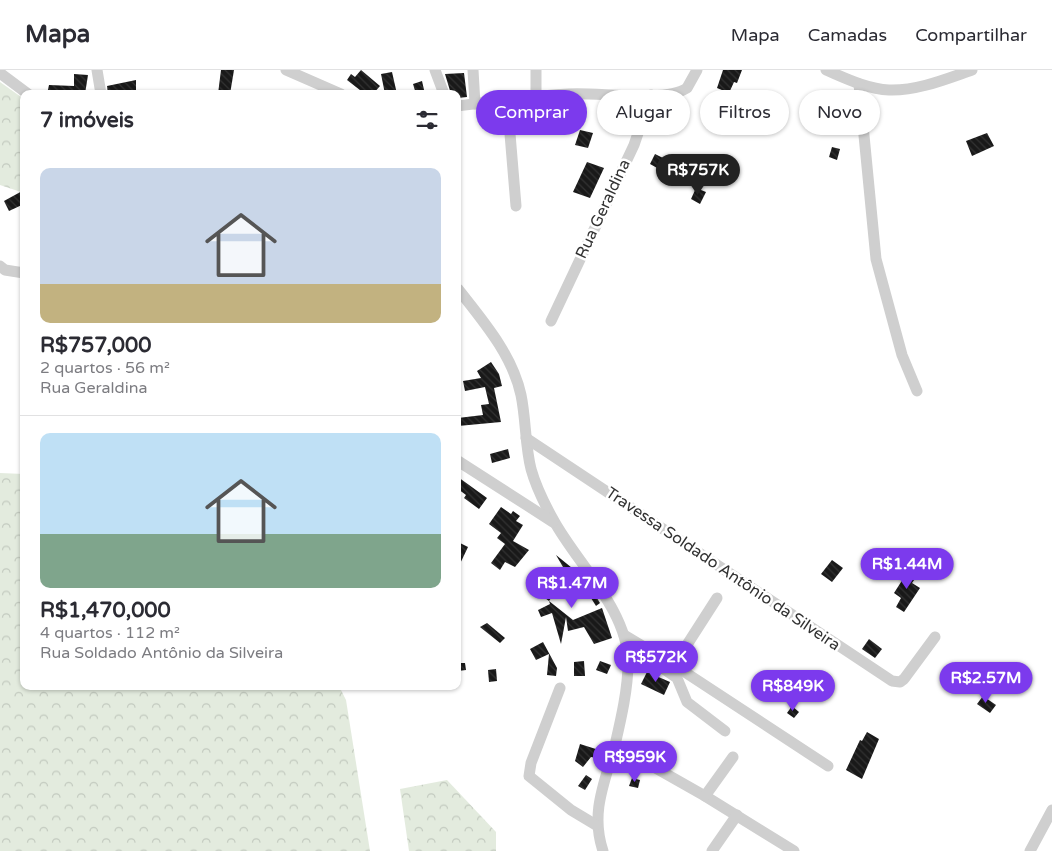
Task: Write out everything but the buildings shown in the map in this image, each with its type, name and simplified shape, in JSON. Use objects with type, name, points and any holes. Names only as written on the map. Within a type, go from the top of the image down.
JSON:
[{"type":"street","points":[[97,70],[100,90]]},
{"type":"street","points":[[286,70],[331,90]]},
{"type":"street","points":[[435,70],[442,90]]},
{"type":"street","points":[[461,106],[475,104],[473,70]]},
{"type":"street","points":[[536,70],[536,90]]},
{"type":"street","points":[[684,90],[687,88],[697,70]]},
{"type":"street","points":[[826,70],[859,84],[888,90],[925,86],[972,70]]},
{"type":"street","points":[[0,73],[23,90]]},
{"type":"street","points":[[859,84],[876,259],[902,355],[917,391]]},
{"type":"street","points":[[510,135],[516,206]]},
{"type":"street","name":"Rua Geraldina","points":[[551,321],[638,135]]},
{"type":"street","points":[[0,266],[6,270],[20,272]]},
{"type":"street","points":[[461,292],[494,336],[509,362],[520,394],[531,469],[538,488],[555,522],[613,611],[625,640],[628,662],[615,745],[599,799],[596,825],[602,851]]},
{"type":"street","name":"Travessa Soldado Antônio da Silveira","points":[[526,438],[892,680],[900,682],[904,679],[935,637]]},
{"type":"street","points":[[461,463],[555,522]]},
{"type":"street","points":[[674,665],[717,598]]},
{"type":"street","points":[[625,640],[674,665],[828,766]]},
{"type":"street","points":[[625,640],[677,678],[687,702],[725,732]]},
{"type":"street","points":[[560,688],[531,763],[529,776],[571,810],[596,825]]},
{"type":"street","points":[[615,745],[705,796],[794,851]]},
{"type":"street","points":[[705,796],[733,757]]},
{"type":"street","points":[[1030,851],[1052,810]]},
{"type":"street","points":[[712,851],[737,815]]},
{"type":"green space","points":[[0,82],[20,96],[20,192],[0,185]]},
{"type":"green space","points":[[0,473],[20,474],[20,690],[341,690],[346,700],[370,851],[0,851]]},
{"type":"green space","points":[[447,780],[496,832],[496,851],[409,851],[400,789]]}]
